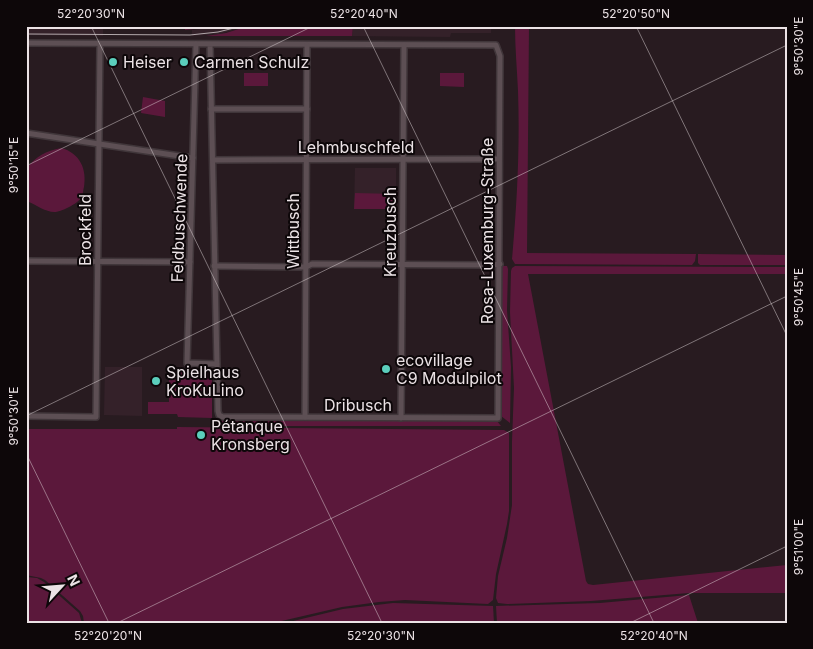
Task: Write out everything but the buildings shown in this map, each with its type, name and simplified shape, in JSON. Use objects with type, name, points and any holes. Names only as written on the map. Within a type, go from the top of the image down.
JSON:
[{"type":"street","points":[[26,43],[404,45]]},
{"type":"street","name":"Brockfeld","points":[[26,416],[96,417],[100,44]]},
{"type":"street","name":"Feldbuschwende","points":[[196,44],[187,364],[217,364]]},
{"type":"street","name":"Feldbuschwende","points":[[210,44],[219,415]]},
{"type":"street","name":"Wittbusch","points":[[305,417],[307,45]]},
{"type":"street","name":"Rosa-Luxemburg-Straße","points":[[404,45],[496,45],[500,56],[498,418]]},
{"type":"street","name":"Kreuzbusch","points":[[402,418],[404,45]]},
{"type":"street","points":[[211,109],[307,109]]},
{"type":"street","points":[[26,133],[193,158]]},
{"type":"street","name":"Lehmbuschfeld","points":[[213,160],[499,159]]},
{"type":"street","points":[[26,261],[190,262]]},
{"type":"street","points":[[214,266],[306,267],[312,264],[500,264]]},
{"type":"street","name":"Dribusch","points":[[219,415],[221,417],[498,418]]},
{"type":"shaded area","points":[[26,26],[221,26],[185,30],[185,28],[26,29]]},
{"type":"shaded area","points":[[221,26],[248,26],[219,34],[192,36],[192,30]]},
{"type":"shaded area","points":[[248,26],[353,26],[352,36],[206,36],[226,33]]},
{"type":"shaded area","points":[[353,26],[491,26],[491,33],[451,33],[450,37],[352,36]]},
{"type":"shaded area","points":[[515,26],[529,26],[527,253],[696,254],[692,265],[515,264],[512,259],[519,133]]},
{"type":"shaded area","points":[[26,29],[103,29],[103,36],[26,35]]},
{"type":"shaded area","points":[[244,73],[268,73],[268,86],[244,86]]},
{"type":"shaded area","points":[[440,73],[464,73],[464,87],[440,86]]},
{"type":"shaded area","points":[[143,97],[165,101],[165,117],[141,113]]},
{"type":"shaded area","points":[[61,148],[68,150],[81,163],[85,180],[84,187],[82,197],[76,203],[61,211],[51,212],[29,202],[26,198],[26,169],[42,155]]},
{"type":"shaded area","points":[[355,168],[396,168],[396,209],[354,209]]},
{"type":"shaded area","points":[[355,193],[396,194],[396,209],[354,209]]},
{"type":"shaded area","points":[[698,254],[787,255],[787,265],[700,265],[698,263]]},
{"type":"shaded area","points":[[501,266],[507,266],[508,269],[507,310],[511,367],[510,423],[501,416]]},
{"type":"shaded area","points":[[515,266],[787,267],[787,274],[528,274],[588,584],[787,565],[787,593],[689,593],[591,601],[498,603],[496,598],[498,576],[512,505],[514,388],[510,312],[511,271]]},
{"type":"shaded area","points":[[105,367],[142,367],[142,416],[104,415]]},
{"type":"shaded area","points":[[169,370],[212,370],[212,418],[178,417],[177,414],[148,414],[148,402],[169,402]]},
{"type":"shaded area","points":[[216,419],[497,421],[501,426],[217,426]]},
{"type":"shaded area","points":[[177,427],[504,430],[509,433],[509,511],[496,574],[493,600],[488,604],[405,600],[379,602],[342,607],[273,623],[84,623],[80,611],[45,580],[26,575],[26,429],[177,429]]},
{"type":"shaded area","points":[[26,577],[37,578],[44,582],[79,613],[82,623],[26,623]]},
{"type":"shaded area","points":[[689,595],[698,623],[497,623],[496,606],[600,603]]},
{"type":"shaded area","points":[[393,603],[493,606],[494,623],[285,623],[343,609]]},
{"type":"tram line","points":[[26,34],[190,35],[218,32],[242,26]]},
{"type":"place","name":"Heiser","points":[[113,62]]},
{"type":"place","name":"Carmen Schulz","points":[[184,62]]},
{"type":"place","name":"ecovillage C9 Modulpilot","points":[[386,369]]},
{"type":"place","name":"Spielhaus KroKuLino","points":[[156,381]]},
{"type":"place","name":"Pétanque Kronsberg","points":[[201,435]]}]
